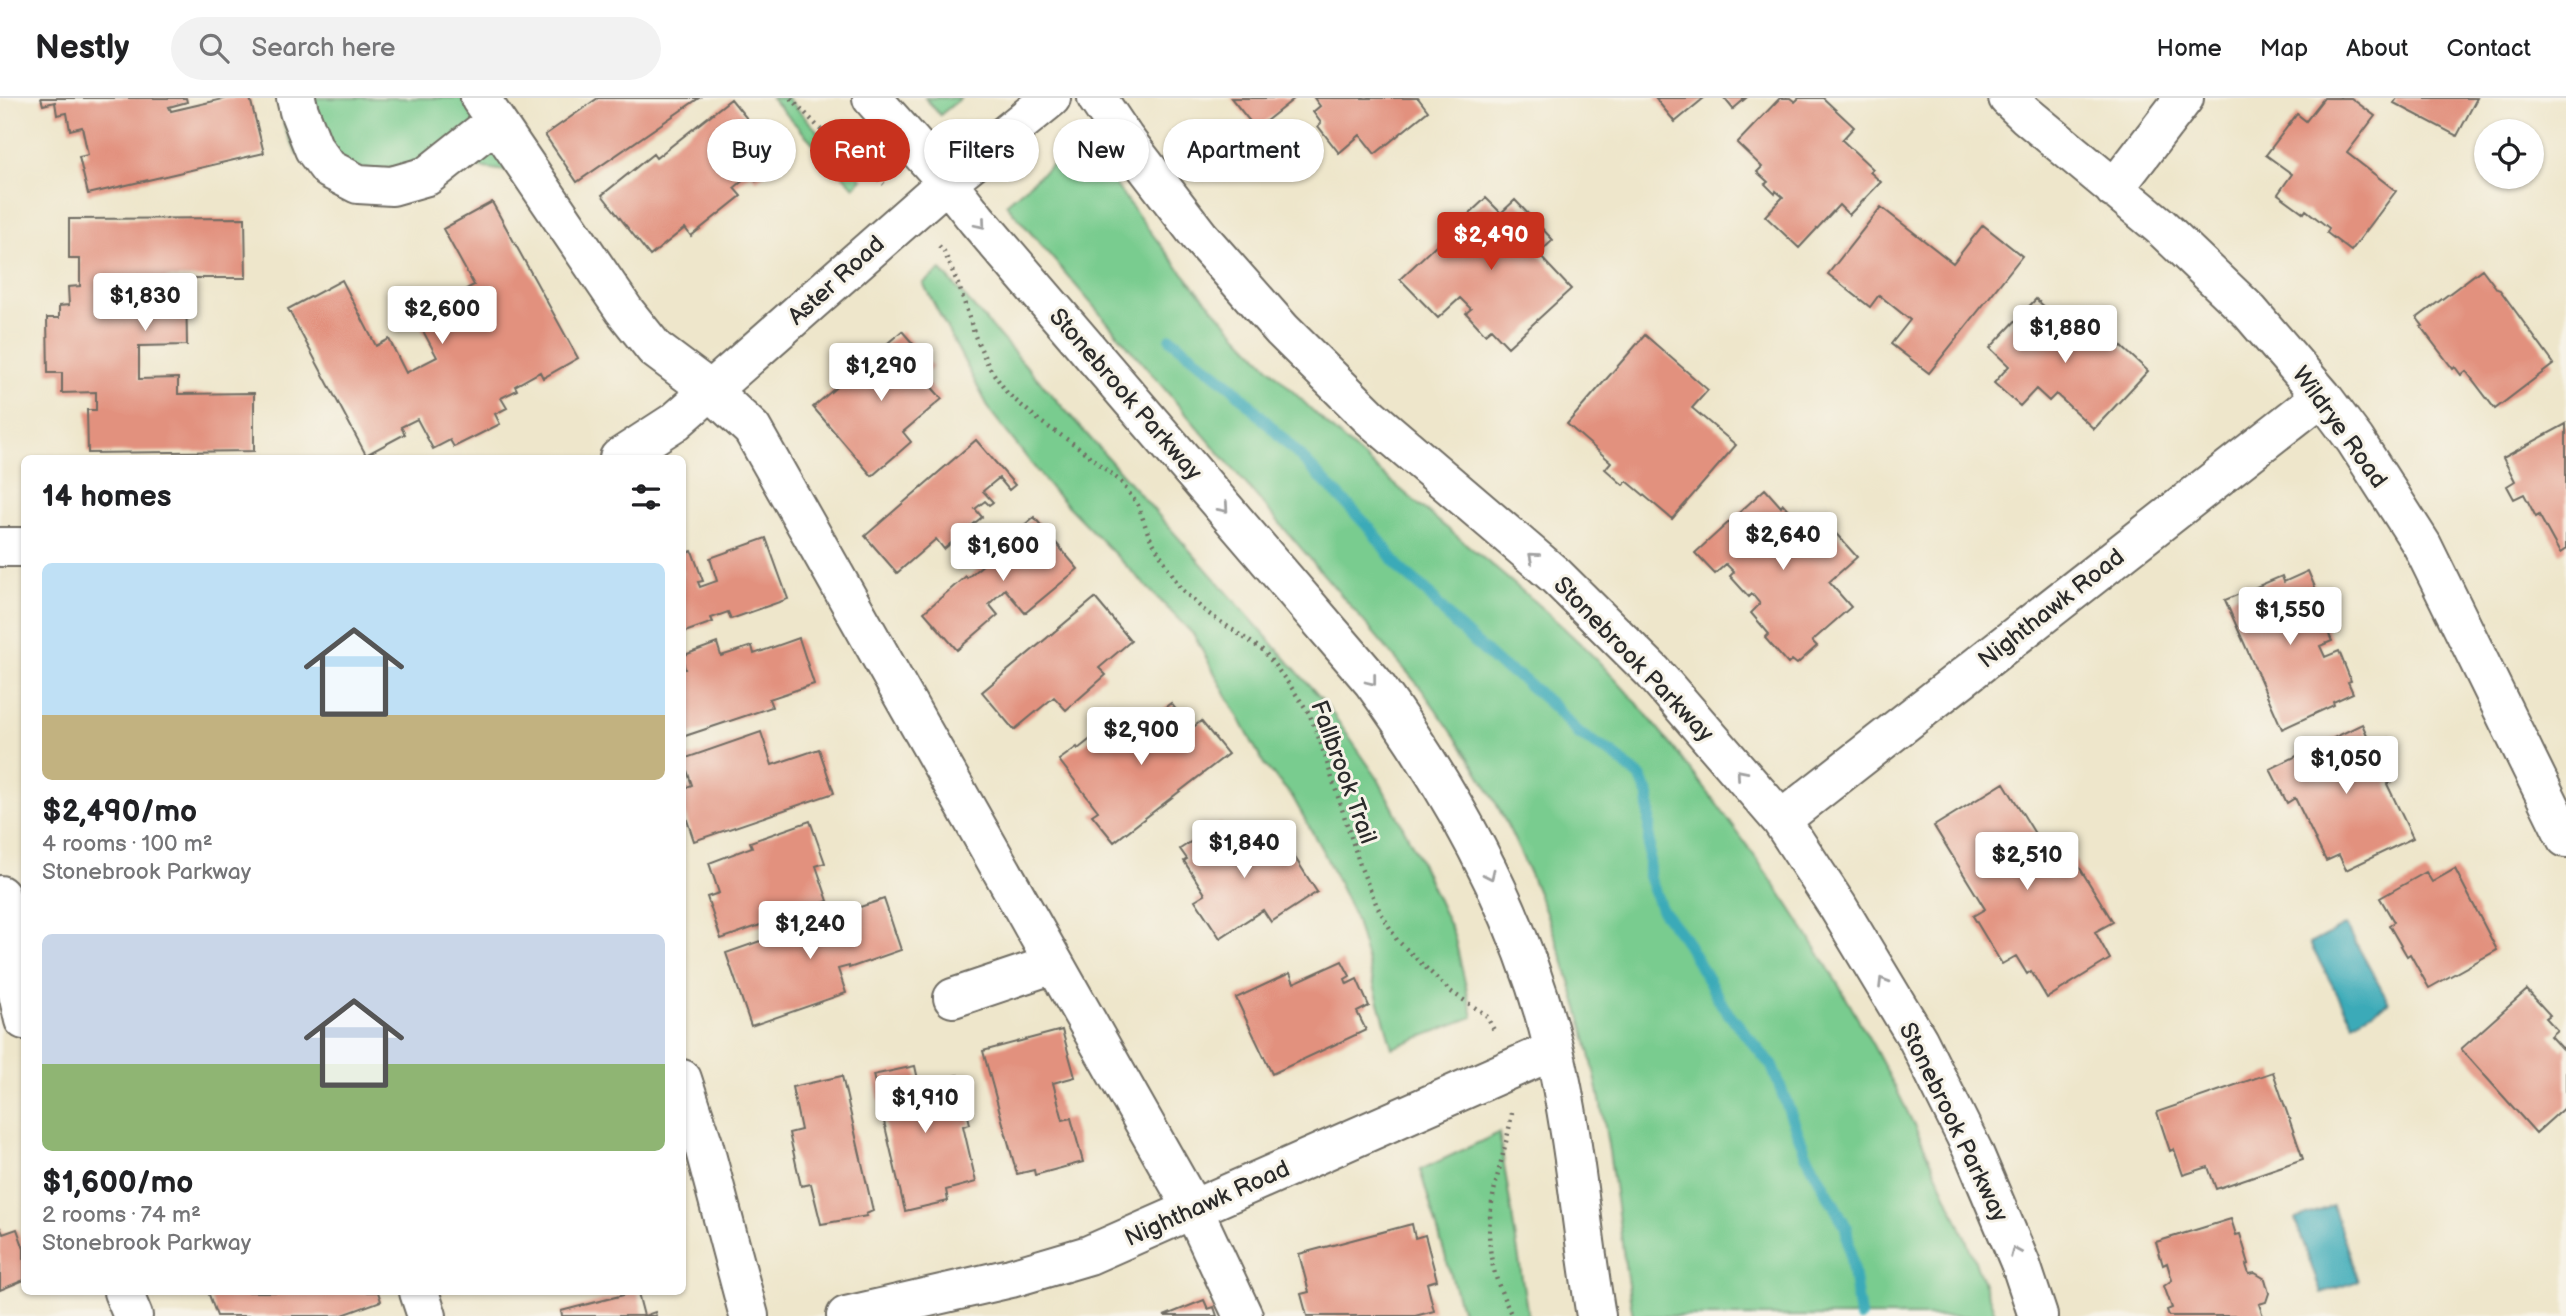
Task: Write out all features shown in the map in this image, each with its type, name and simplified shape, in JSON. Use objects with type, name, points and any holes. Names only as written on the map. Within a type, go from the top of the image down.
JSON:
[{"type":"street","points":[[296,98],[314,149],[329,169],[358,184],[392,186],[427,176],[488,110],[624,310],[654,349],[711,391],[752,429],[1193,1209],[1243,1316]]},
{"type":"street","name":"Stonebrook Parkway","points":[[872,98],[924,156]]},
{"type":"street","name":"Aster Road","points":[[1025,119],[1051,98]]},
{"type":"street","name":"Stonebrook Parkway","points":[[1097,98],[1124,138],[1200,237],[1282,330],[1370,417],[1566,586],[1653,672],[1781,820],[1838,906],[1918,1040],[1973,1151],[2021,1265],[2038,1316]]},
{"type":"street","name":"Wildrye Road","points":[[2008,98],[2160,226],[2250,312],[2322,396],[2355,440],[2422,545],[2566,838]]},
{"type":"street","points":[[2114,189],[2183,98]]},
{"type":"street","name":"Stonebrook Parkway","points":[[947,182],[1373,682],[1410,732],[1467,827],[1490,873],[1534,979],[1554,1050],[1567,1115],[1584,1248],[1596,1316]]},
{"type":"street","name":"Aster Road","points":[[624,455],[676,421],[947,182]]},
{"type":"street","name":"Nighthawk Road","points":[[1781,820],[2322,396]]},
{"type":"street","points":[[0,547],[21,547]]},
{"type":"street","points":[[0,895],[21,1007]]},
{"type":"street","points":[[953,998],[1054,964]]},
{"type":"street","name":"Nighthawk Road","points":[[846,1316],[1011,1278],[1089,1255],[1554,1050]]},
{"type":"street","points":[[686,1091],[703,1143],[749,1316]]},
{"type":"street","points":[[124,1295],[132,1316]]},
{"type":"street","points":[[420,1295],[427,1316]]},
{"type":"path","points":[[791,98],[811,119]]},
{"type":"path","name":"Fallbrook Trail","points":[[944,251],[975,336],[989,367],[1008,394],[1121,482],[1138,505],[1149,536],[1181,589],[1206,612],[1264,651],[1291,687],[1309,713],[1361,868],[1377,906],[1397,940],[1450,991],[1486,1015]]},
{"type":"path","points":[[1512,1115],[1490,1216],[1490,1250],[1499,1286],[1512,1316]]},
{"type":"green space","points":[[279,98],[498,98],[506,171],[470,166],[438,186],[297,154],[285,129]]},
{"type":"green space","points":[[771,98],[787,98],[810,123],[810,140],[796,125],[796,119],[791,119]]},
{"type":"green space","points":[[925,98],[961,98],[940,115]]},
{"type":"green space","points":[[1053,164],[1053,182],[1113,182],[1178,267],[1261,359],[1366,460],[1566,630],[1648,717],[1759,862],[1818,952],[1873,1044],[1922,1141],[1972,1253],[1996,1316],[1633,1316],[1605,1127],[1577,1003],[1534,884],[1489,791],[1420,687],[1006,204],[1032,182],[1039,182],[1039,176]]},
{"type":"green space","points":[[941,270],[1326,704],[1378,779],[1415,850],[1454,935],[1473,1017],[1392,1048],[1355,918],[1325,855],[1292,796],[1265,766],[1194,635],[1053,491],[991,412],[923,283]]},
{"type":"green space","points":[[1499,1133],[1528,1316],[1463,1316],[1420,1170]]},
{"type":"water","points":[[2346,925],[2389,1003],[2353,1023],[2310,944]]},
{"type":"water","points":[[2333,1206],[2358,1281],[2321,1293],[2295,1219]]},
{"type":"building","points":[[41,98],[186,98],[187,102],[169,107],[171,111],[227,98],[250,98],[264,153],[88,194],[79,157],[88,155],[82,127],[70,130],[67,113],[57,115],[55,102],[43,105]]},
{"type":"building","points":[[598,98],[699,98],[577,182],[545,135]]},
{"type":"building","points":[[1231,98],[1295,98],[1269,119],[1248,119]]},
{"type":"building","points":[[1314,98],[1418,98],[1428,111],[1375,154],[1360,135],[1339,153],[1324,134],[1324,119],[1318,119],[1313,112],[1320,106]]},
{"type":"building","points":[[1655,98],[1704,98],[1675,122]]},
{"type":"building","points":[[1724,98],[1746,98],[1733,109]]},
{"type":"building","points":[[1780,98],[1790,98],[1795,102],[1799,98],[1823,98],[1854,127],[1842,140],[1873,169],[1870,172],[1881,182],[1849,215],[1839,205],[1799,248],[1765,216],[1783,197],[1776,191],[1775,194],[1765,184],[1768,182],[1757,172],[1762,167],[1737,143]]},
{"type":"building","points":[[2324,98],[2351,98],[2375,116],[2347,153],[2396,191],[2351,251],[2327,233],[2329,228],[2306,210],[2304,213],[2278,194],[2292,174],[2266,155],[2297,114],[2306,121]]},
{"type":"building","points":[[2397,98],[2477,98],[2457,136],[2394,103]]},
{"type":"building","points":[[731,99],[747,119],[707,119],[707,182],[741,182],[734,188],[741,196],[691,236],[685,228],[650,256],[602,195],[653,154],[656,158]]},
{"type":"building","points":[[1486,198],[1501,213],[1515,200],[1553,240],[1538,254],[1571,289],[1508,347],[1491,329],[1485,334],[1466,313],[1471,309],[1460,298],[1438,318],[1400,279]]},
{"type":"building","points":[[492,202],[578,358],[543,378],[540,372],[515,386],[517,390],[501,398],[507,408],[495,414],[500,424],[454,447],[450,440],[433,449],[417,419],[401,427],[405,434],[366,455],[288,309],[342,280],[376,346],[389,339],[406,373],[437,357],[415,316],[474,285],[443,229]]},
{"type":"building","points":[[1881,207],[1953,263],[1983,225],[2022,256],[1929,373],[1891,344],[1910,320],[1879,295],[1870,307],[1828,274]]},
{"type":"building","points":[[245,218],[246,278],[166,278],[166,286],[186,285],[187,345],[139,346],[139,379],[178,378],[178,394],[254,393],[254,451],[88,453],[87,410],[96,410],[96,392],[62,393],[62,373],[48,373],[47,318],[59,318],[59,306],[69,305],[68,287],[80,286],[80,259],[69,259],[69,219]]},
{"type":"building","points":[[2482,269],[2554,364],[2495,409],[2466,371],[2461,375],[2455,367],[2453,369],[2417,318]]},
{"type":"building","points":[[2036,299],[2060,321],[2066,315],[2096,344],[2107,333],[2148,371],[2094,429],[2056,394],[2049,401],[2036,389],[2020,406],[1994,383],[2009,366],[1990,348]]},
{"type":"building","points":[[902,331],[933,367],[922,376],[942,399],[903,432],[911,442],[872,476],[813,407]]},
{"type":"building","points":[[1645,335],[1708,390],[1692,408],[1736,445],[1672,519],[1627,481],[1623,485],[1605,469],[1611,462],[1567,424]]},
{"type":"building","points":[[2566,424],[2566,549],[2560,553],[2524,494],[2514,499],[2507,486],[2515,481],[2503,458]]},
{"type":"building","points":[[976,440],[1015,485],[1009,490],[999,478],[983,491],[993,502],[989,505],[985,501],[975,509],[982,517],[944,549],[936,539],[897,573],[865,536]]},
{"type":"building","points":[[1765,489],[1781,507],[1783,504],[1806,530],[1821,517],[1857,557],[1829,582],[1851,607],[1812,641],[1817,646],[1797,664],[1792,660],[1788,664],[1765,638],[1769,634],[1751,613],[1760,604],[1752,594],[1749,597],[1730,576],[1734,572],[1726,564],[1715,574],[1695,553]]},
{"type":"building","points":[[1034,517],[1078,569],[1025,613],[1005,589],[989,604],[998,615],[957,650],[924,612],[984,564],[981,561]]},
{"type":"building","points":[[766,538],[788,599],[731,619],[728,612],[711,618],[713,622],[686,632],[686,550],[687,553],[692,551],[703,581],[698,582],[700,587],[717,581],[710,558]]},
{"type":"building","points":[[2308,571],[2327,615],[2321,617],[2332,641],[2320,646],[2325,657],[2339,651],[2353,693],[2333,702],[2334,705],[2282,729],[2225,600],[2282,576],[2284,582]]},
{"type":"building","points":[[1095,598],[1131,641],[1099,668],[1106,675],[1066,710],[1054,697],[1014,730],[982,692]]},
{"type":"building","points":[[799,638],[814,684],[769,699],[772,707],[686,736],[686,655],[717,643],[721,656],[752,646],[754,654]]},
{"type":"building","points":[[1171,703],[1191,729],[1201,721],[1228,754],[1114,842],[1092,815],[1098,811],[1059,760],[1077,747],[1078,749],[1118,717],[1131,734]]},
{"type":"building","points":[[2362,724],[2372,746],[2388,738],[2398,758],[2386,763],[2395,780],[2387,784],[2413,838],[2346,870],[2339,855],[2326,861],[2295,798],[2287,803],[2270,769]]},
{"type":"building","points":[[761,732],[772,765],[819,749],[834,793],[694,841],[686,817],[686,787],[692,785],[686,768],[686,758]]},
{"type":"building","points":[[2004,783],[2045,850],[2062,839],[2113,922],[2095,932],[2110,959],[2047,998],[2031,971],[2027,974],[2016,956],[2002,964],[1973,916],[1985,909],[1934,826]]},
{"type":"building","points":[[810,821],[825,863],[816,866],[828,901],[721,939],[707,897],[719,893],[709,863],[752,847],[750,842]]},
{"type":"building","points":[[1220,823],[1225,831],[1229,828],[1251,860],[1283,839],[1317,892],[1271,922],[1263,910],[1220,938],[1195,900],[1205,894],[1184,861],[1187,859],[1180,849]]},
{"type":"building","points":[[2455,869],[2497,950],[2429,988],[2410,954],[2407,956],[2389,925],[2394,922],[2380,898],[2426,872],[2432,882]]},
{"type":"building","points":[[884,899],[901,950],[849,968],[838,969],[846,993],[751,1026],[726,953],[820,920],[821,924],[835,919],[833,916]]},
{"type":"building","points":[[1342,961],[1350,976],[1345,979],[1347,984],[1357,979],[1369,1006],[1357,1012],[1366,1030],[1272,1074],[1236,998],[1290,973],[1294,983]]},
{"type":"building","points":[[2527,990],[2550,1015],[2546,1018],[2557,1030],[2550,1036],[2562,1049],[2566,1045],[2566,1106],[2536,1133],[2461,1049]]},
{"type":"building","points":[[1062,1030],[1075,1077],[1053,1083],[1063,1120],[1071,1118],[1083,1162],[1035,1175],[1034,1170],[1017,1174],[983,1051]]},
{"type":"building","points":[[915,1066],[919,1084],[958,1075],[970,1124],[963,1126],[976,1182],[946,1190],[948,1201],[905,1211],[873,1075]]},
{"type":"building","points":[[2273,1072],[2303,1159],[2216,1189],[2208,1167],[2183,1175],[2174,1149],[2170,1151],[2157,1112]]},
{"type":"building","points":[[842,1076],[873,1211],[866,1214],[867,1216],[821,1224],[811,1184],[801,1186],[789,1133],[801,1130],[792,1087]]},
{"type":"building","points":[[2231,1219],[2236,1235],[2240,1234],[2249,1264],[2246,1265],[2249,1274],[2255,1273],[2265,1279],[2269,1293],[2266,1302],[2259,1304],[2263,1316],[2169,1316],[2167,1310],[2172,1308],[2164,1286],[2172,1280],[2167,1263],[2163,1265],[2156,1242]]},
{"type":"building","points":[[1412,1224],[1415,1238],[1425,1235],[1437,1280],[1427,1283],[1434,1311],[1415,1316],[1307,1316],[1301,1294],[1309,1292],[1299,1254]]},
{"type":"building","points":[[0,1227],[3,1234],[17,1229],[21,1240],[21,1281],[0,1290]]},
{"type":"building","points":[[209,1295],[379,1295],[381,1301],[340,1316],[217,1316]]},
{"type":"building","points":[[623,1295],[639,1295],[644,1316],[562,1316],[561,1311]]},
{"type":"building","points":[[1204,1300],[1208,1309],[1214,1307],[1217,1316],[1164,1316]]},
{"type":"waterway","points":[[1171,339],[1233,388],[1344,501],[1373,532],[1400,569],[1425,590],[1454,623],[1502,667],[1520,677],[1554,707],[1579,734],[1614,755],[1641,778],[1649,796],[1649,876],[1661,909],[1684,938],[1724,1008],[1772,1066],[1806,1154],[1846,1227],[1860,1316]]}]
